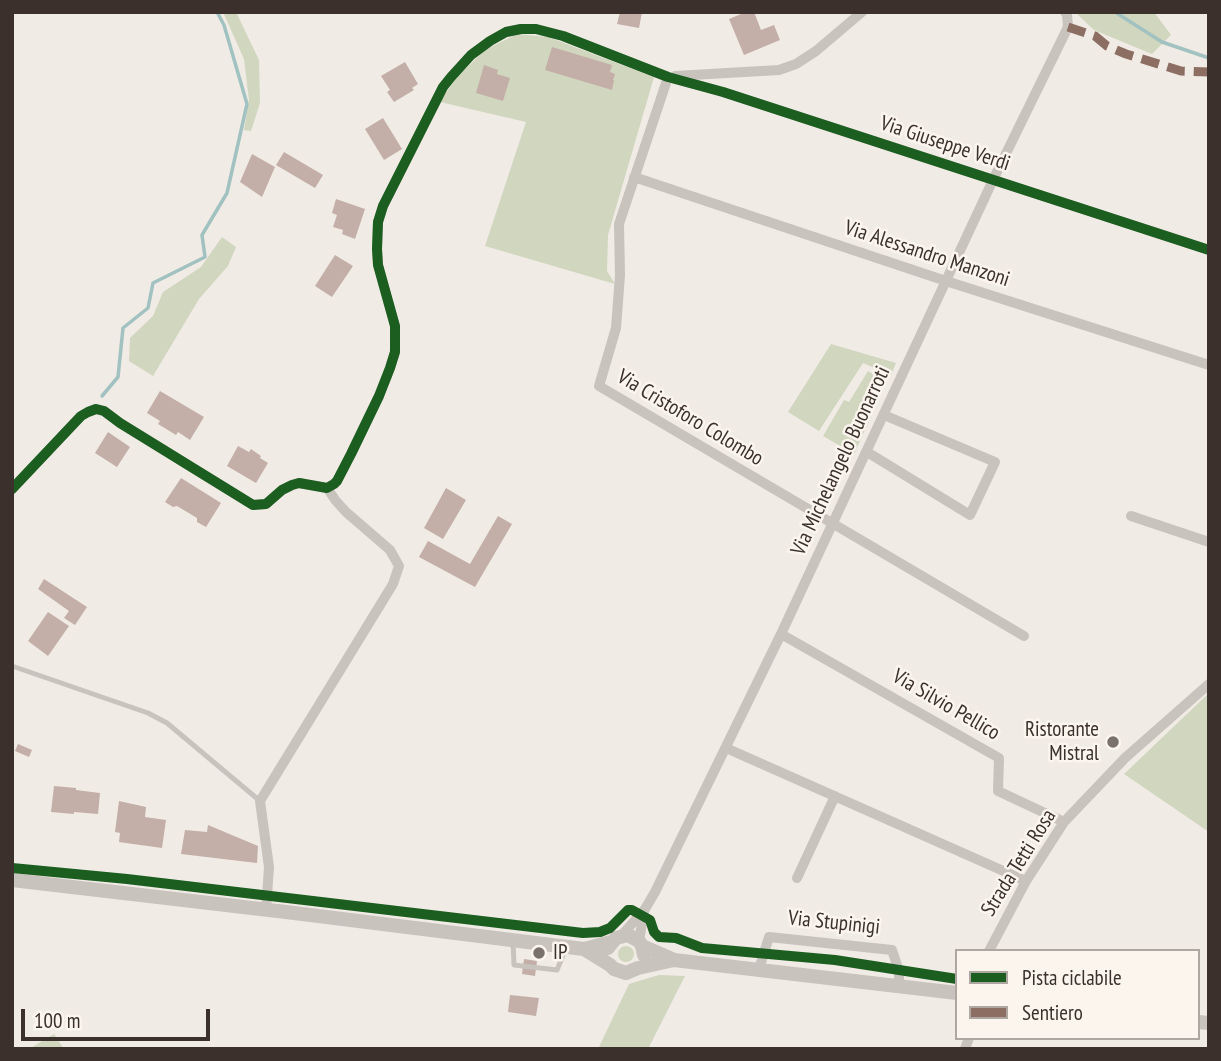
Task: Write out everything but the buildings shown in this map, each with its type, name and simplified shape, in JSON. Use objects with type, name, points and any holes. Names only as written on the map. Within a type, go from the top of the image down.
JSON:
[{"type":"street","points":[[12,489],[81,416],[96,410],[104,411],[253,505],[266,504],[292,485],[306,484],[327,488],[337,481],[379,396],[395,352],[393,312],[378,265],[378,222],[391,188],[443,87],[471,55],[506,32],[536,29],[563,36],[668,76],[779,70],[796,64],[816,51],[862,12]]},
{"type":"street","name":"Via Michelangelo Buonarroti","points":[[616,939],[645,909],[655,892],[726,748],[993,180],[1068,27],[1065,12]]},
{"type":"street","name":"Via Cristoforo Colombo","points":[[668,76],[619,224],[620,275],[616,327],[599,386],[1024,636]]},
{"type":"street","name":"Via Giuseppe Verdi","points":[[668,76],[1209,250]]},
{"type":"street","name":"Via Alessandro Manzoni","points":[[634,177],[1209,365]]},
{"type":"street","points":[[867,452],[970,515],[995,462],[884,415]]},
{"type":"street","points":[[266,910],[269,867],[260,801],[393,584],[399,566],[390,550],[346,512],[327,488]]},
{"type":"street","points":[[1132,516],[1209,542]]},
{"type":"street","name":"Via Silvio Pellico","points":[[781,634],[999,758],[998,791],[1064,822]]},
{"type":"street","name":"Strada Tetti Rosa","points":[[990,949],[1026,881],[1064,822],[1125,758],[1209,684]]},
{"type":"street","points":[[726,748],[1026,881]]},
{"type":"street","points":[[797,878],[835,796]]},
{"type":"street","points":[[12,880],[566,947],[584,950],[614,970],[626,973],[674,960],[955,993]]},
{"type":"street","name":"Via Michelangelo Buonarroti","points":[[640,943],[645,909]]},
{"type":"street","points":[[584,950],[628,935],[674,960]]},
{"type":"street","name":"Via Stupinigi","points":[[759,969],[769,937],[892,950],[899,971],[899,985]]},
{"type":"street","points":[[610,965],[607,953],[616,939]]},
{"type":"street","points":[[638,968],[644,958],[640,943]]},
{"type":"lane","points":[[12,666],[148,713],[167,723],[260,801]]},
{"type":"lane","points":[[513,941],[514,965],[557,970],[566,947]]},
{"type":"green space","points":[[223,12],[236,12],[259,60],[260,103],[251,131],[244,130],[249,100],[244,59]]},
{"type":"green space","points":[[1075,12],[1154,12],[1171,35],[1152,54],[1094,30]]},
{"type":"green space","points":[[517,34],[548,37],[654,77],[608,235],[607,271],[615,284],[485,246],[526,122],[440,102],[456,78],[485,50]]},
{"type":"green space","points":[[222,237],[236,247],[228,266],[199,299],[153,376],[129,361],[130,338],[153,316],[163,292],[201,267]]},
{"type":"green space","points":[[831,344],[896,363],[891,375],[863,363],[819,431],[788,412]]},
{"type":"green space","points":[[868,371],[885,381],[865,412],[871,417],[854,454],[823,436],[844,400],[849,402]]},
{"type":"green space","points":[[1209,693],[1209,832],[1124,774]]},
{"type":"green space","points":[[626,946],[634,954],[626,962],[618,954]]},
{"type":"green space","points":[[659,975],[685,976],[648,1049],[598,1049],[629,984]]},
{"type":"green space","points":[[54,1034],[64,1049],[29,1049]]},
{"type":"waterway","points":[[102,396],[118,377],[123,328],[148,308],[153,283],[205,257],[202,235],[227,193],[247,104],[224,25],[217,12]]},
{"type":"waterway","points":[[1115,12],[1162,42],[1209,58]]},
{"type":"marked path","points":[[1068,27],[1095,36],[1107,46],[1126,54],[1181,71],[1209,72]]},
{"type":"cycle path","points":[[12,489],[81,416],[96,409],[104,411],[253,505],[266,504],[282,490],[299,483],[327,488],[334,484],[379,396],[395,352],[395,326],[378,265],[378,222],[383,206],[443,87],[471,55],[506,32],[521,29],[536,29],[563,36],[668,77],[723,92],[1209,250]]},
{"type":"cycle path","points":[[12,868],[583,933],[600,932],[610,928],[628,910],[632,910],[650,920],[659,937],[676,938],[702,948],[835,960],[955,979]]},
{"type":"place","name":"Ristorante Mistral","points":[[1113,742]]},
{"type":"place","name":"IP","points":[[539,953]]}]
